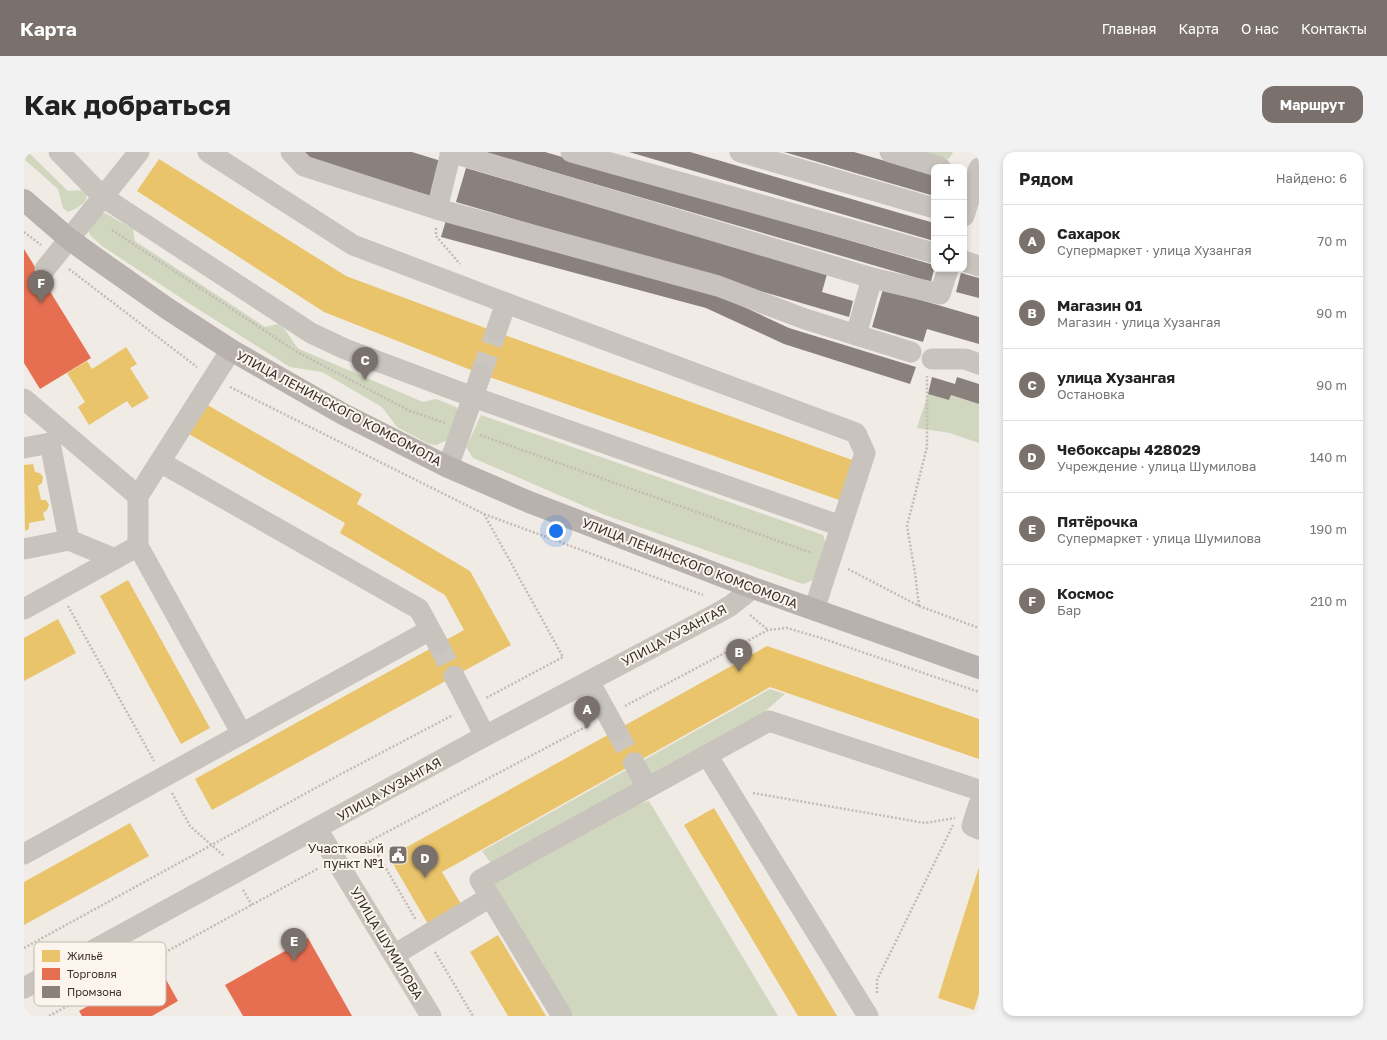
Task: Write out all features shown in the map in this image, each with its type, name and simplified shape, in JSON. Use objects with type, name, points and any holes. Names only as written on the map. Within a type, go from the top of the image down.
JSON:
[{"type":"main road","name":"УЛИЦА ЛЕНИНСКОГО КОМСОМОЛА","points":[[24,200],[69,239],[168,309],[231,350],[343,414],[448,467],[529,502],[753,588],[979,668]]},
{"type":"street","points":[[59,152],[103,197],[311,333],[345,349],[473,396],[841,526]]},
{"type":"street","points":[[46,269],[139,152]]},
{"type":"street","points":[[208,152],[353,245],[856,433],[865,452],[814,610]]},
{"type":"street","points":[[291,152],[304,166],[436,209],[718,286],[805,319],[911,352]]},
{"type":"street","points":[[436,209],[451,152],[872,278],[940,294],[947,272]]},
{"type":"street","points":[[571,152],[931,252]]},
{"type":"street","points":[[740,152],[931,207]]},
{"type":"street","points":[[890,152],[931,164]]},
{"type":"street","points":[[967,204],[974,175]]},
{"type":"street","points":[[967,217],[979,221]]},
{"type":"street","points":[[967,263],[979,266]]},
{"type":"street","points":[[856,334],[872,278]]},
{"type":"street","points":[[496,332],[506,303]]},
{"type":"street","points":[[231,350],[138,496],[138,546],[242,734]]},
{"type":"street","points":[[932,359],[965,359],[979,364]]},
{"type":"street","points":[[448,467],[481,374]]},
{"type":"street","points":[[24,399],[55,437],[138,496]]},
{"type":"street","points":[[24,448],[55,437]]},
{"type":"street","points":[[55,437],[69,540]]},
{"type":"street","points":[[24,854],[242,734],[434,637],[419,609],[160,462]]},
{"type":"street","points":[[24,549],[69,540],[115,559]]},
{"type":"street","points":[[24,609],[138,546]]},
{"type":"street","name":"УЛИЦА ХУЗАНГАЯ","points":[[109,942],[485,736],[730,606],[753,588]]},
{"type":"street","points":[[454,676],[485,736]]},
{"type":"street","points":[[589,681],[612,723]]},
{"type":"street","points":[[562,1016],[480,880],[769,721],[979,790]]},
{"type":"street","points":[[707,755],[868,1016]]},
{"type":"street","points":[[634,763],[647,788]]},
{"type":"street","points":[[979,804],[972,826],[979,829]]},
{"type":"street","name":"УЛИЦА ШУМИЛОВА","points":[[317,829],[431,1016]]},
{"type":"street","points":[[394,955],[490,897]]},
{"type":"street","name":"УЛИЦА ХУЗАНГАЯ","points":[[24,988],[34,983]]},
{"type":"path","points":[[436,209],[436,236],[462,266]]},
{"type":"path","points":[[919,606],[907,526],[927,447],[926,378],[932,359]]},
{"type":"path","points":[[35,942],[341,774],[564,657],[484,514]]},
{"type":"path","points":[[831,560],[919,606],[979,628]]},
{"type":"path","points":[[60,590],[190,826],[223,856],[252,905]]},
{"type":"path","points":[[747,612],[768,630]]},
{"type":"path","points":[[166,952],[370,841],[612,723],[768,630],[787,628],[828,640],[979,692]]},
{"type":"path","points":[[727,788],[925,823],[956,818],[877,980],[876,994]]},
{"type":"path","points":[[370,841],[473,1016]]},
{"type":"path","points":[[24,948],[34,942]]},
{"type":"path","points":[[49,1016],[67,1006]]},
{"type":"green space","points":[[24,152],[28,152],[68,191],[84,190],[87,196],[85,202],[68,212],[63,208],[58,189],[24,159]]},
{"type":"green space","points":[[923,152],[953,152],[949,159]]},
{"type":"green space","points":[[105,213],[133,229],[135,241],[265,327],[278,324],[281,326],[299,349],[423,402],[436,399],[456,407],[460,413],[448,440],[436,445],[429,444],[397,427],[382,407],[322,372],[290,367],[102,246],[90,235],[88,229],[99,215]]},
{"type":"green space","points":[[928,394],[949,400],[951,395],[979,404],[979,443],[950,433],[917,428]]},
{"type":"green space","points":[[481,415],[823,535],[827,548],[816,579],[803,584],[605,515],[473,458],[466,447]]},
{"type":"green space","points":[[770,689],[785,694],[755,720],[495,869],[482,851]]},
{"type":"green space","points":[[649,801],[778,1016],[560,1016],[485,881],[621,809]]},
{"type":"building: Жильё","points":[[159,159],[346,276],[496,332],[855,461],[842,501],[481,374],[324,312],[137,191]]},
{"type":"building: Жильё","points":[[126,347],[137,364],[130,368],[149,398],[132,408],[127,401],[89,425],[78,407],[85,402],[67,373],[87,361],[92,369]]},
{"type":"building: Жильё","points":[[204,403],[362,494],[357,504],[470,571],[511,645],[212,810],[195,779],[464,630],[445,595],[340,533],[345,523],[187,433]]},
{"type":"building: Жильё","points":[[33,464],[35,472],[40,473],[43,477],[42,483],[38,486],[41,500],[46,500],[49,505],[47,510],[43,513],[45,520],[29,523],[29,529],[25,531],[24,465]]},
{"type":"building: Жильё","points":[[128,580],[210,728],[181,744],[100,596]]},
{"type":"building: Жильё","points":[[58,619],[76,653],[24,681],[24,638]]},
{"type":"building: Жильё","points":[[767,646],[979,719],[979,759],[770,687],[442,872],[461,904],[428,924],[389,857]]},
{"type":"building: Жильё","points":[[714,808],[837,1016],[798,1016],[684,825]]},
{"type":"building: Жильё","points":[[130,823],[149,856],[24,925],[24,882]]},
{"type":"building: Жильё","points":[[979,867],[979,994],[974,1010],[938,998]]},
{"type":"building: Жильё","points":[[498,935],[546,1016],[508,1016],[470,952]]},
{"type":"building: Торговля","points":[[24,249],[91,358],[40,389],[24,363]]},
{"type":"building: Торговля","points":[[308,938],[352,1016],[243,1016],[225,985]]},
{"type":"building: Торговля","points":[[166,980],[178,1001],[152,1016],[82,1016],[79,1011],[88,1006],[166,1006]]},
{"type":"building: Промзона","points":[[300,152],[412,152],[441,161],[431,196],[306,158]]},
{"type":"building: Промзона","points":[[485,152],[545,152],[931,264],[931,272],[933,272],[931,282]]},
{"type":"building: Промзона","points":[[629,152],[690,152],[931,222],[931,240]]},
{"type":"building: Промзона","points":[[784,152],[854,152],[931,174],[931,195]]},
{"type":"building: Промзона","points":[[466,168],[827,274],[822,292],[853,301],[849,317],[456,202]]},
{"type":"building: Промзона","points":[[446,220],[714,293],[789,328],[916,367],[910,384],[784,344],[706,308],[441,237]]},
{"type":"building: Промзона","points":[[961,273],[979,278],[979,298],[956,292]]},
{"type":"building: Промзона","points":[[883,289],[979,317],[979,344],[927,329],[923,342],[872,327]]},
{"type":"building: Промзона","points":[[932,377],[955,384],[957,377],[979,384],[979,404],[951,395],[949,400],[928,394]]},
{"type":"tunnel","points":[[481,374],[496,332]]},
{"type":"tunnel","points":[[438,644],[454,676]]},
{"type":"tunnel","points":[[616,730],[634,763]]},
{"type":"place","name":"Космос","points":[[41,303]]},
{"type":"place","name":"улица Хузангая","points":[[365,380]]},
{"type":"place","name":"Магазин 01","points":[[739,672]]},
{"type":"place","name":"Сахарок","points":[[587,729]]},
{"type":"place","name":"Участковый пункт №1","points":[[398,855]]},
{"type":"place","name":"Чебоксары 428029","points":[[425,878]]},
{"type":"place","name":"Пятёрочка","points":[[294,961]]}]
